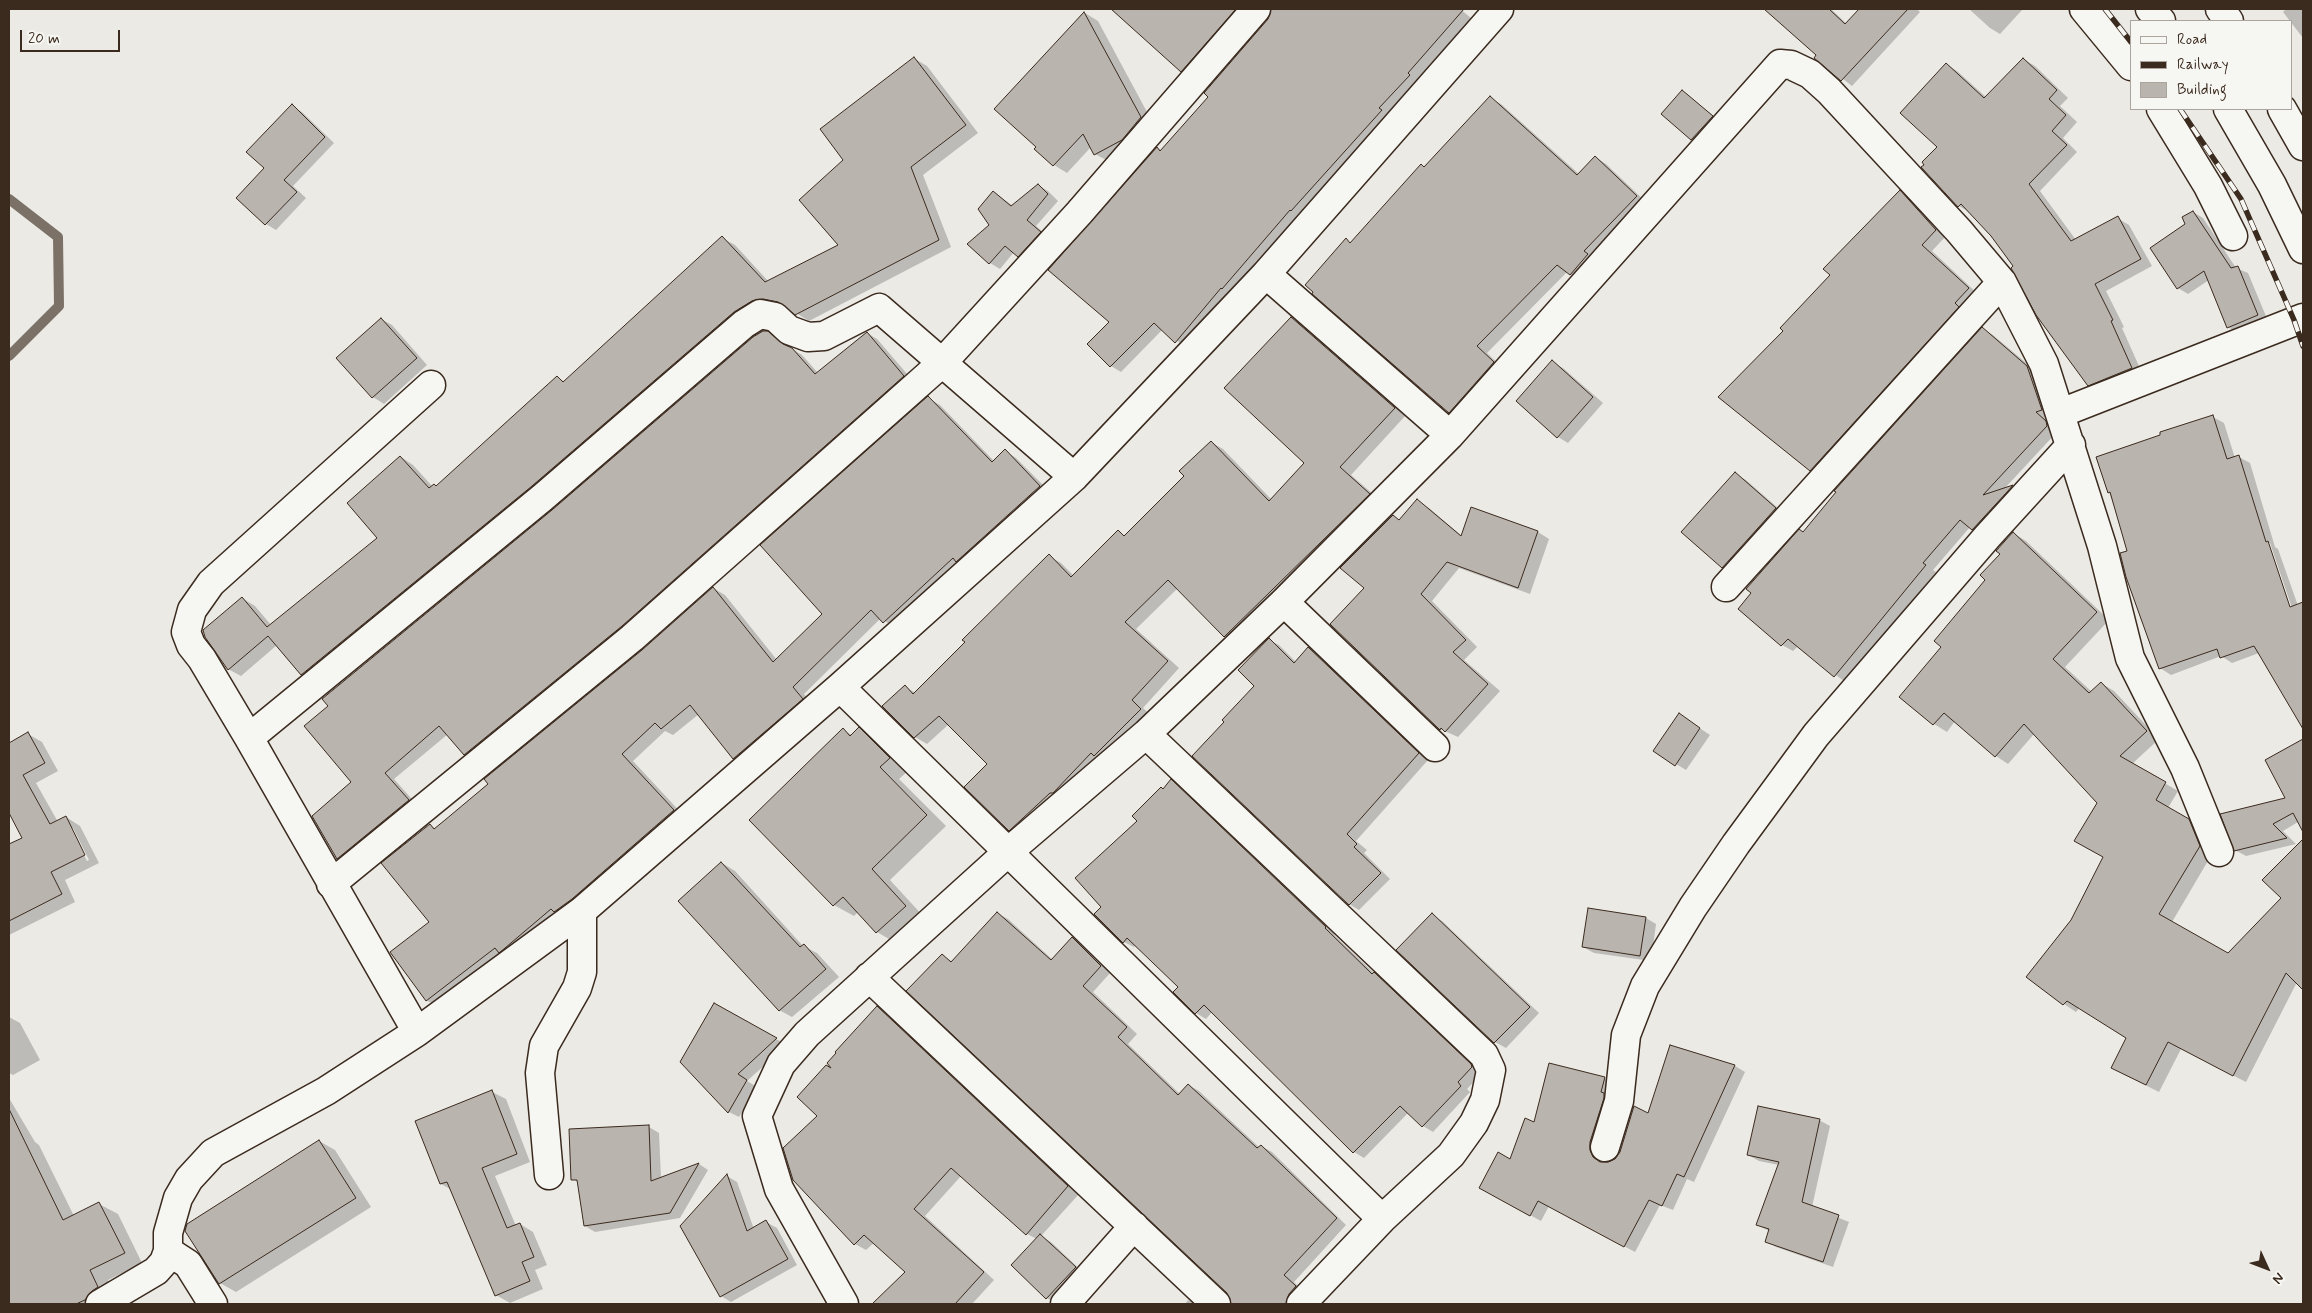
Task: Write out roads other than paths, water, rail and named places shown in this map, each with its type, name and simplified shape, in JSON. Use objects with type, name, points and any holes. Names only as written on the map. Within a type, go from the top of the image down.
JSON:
[{"type":"main road","points":[[331,884],[632,638],[942,363],[1079,213],[1256,9]]},
{"type":"main road","points":[[100,1304],[156,1271],[164,1262],[168,1250],[168,1232],[178,1198],[189,1179],[213,1154],[326,1091],[417,1032],[582,911],[840,687],[1074,477],[1266,274],[1500,9]]},
{"type":"main road","points":[[2084,9],[2130,65]]},
{"type":"main road","points":[[2150,9],[2160,20]]},
{"type":"main road","points":[[2220,9],[2229,20]]},
{"type":"main road","points":[[844,1304],[779,1189],[757,1116],[782,1064],[807,1034],[1008,852],[1146,734],[1284,602],[1450,435],[1780,64],[1791,65],[1810,74],[1830,91],[1960,231],[2002,282],[2044,364],[2102,546],[2130,658],[2185,768],[2219,852]]},
{"type":"main road","points":[[2162,110],[2208,186],[2233,236]]},
{"type":"main road","points":[[2229,110],[2272,185],[2303,249]]},
{"type":"main road","points":[[2283,110],[2303,146]]},
{"type":"main road","points":[[1266,274],[1450,435]]},
{"type":"main road","points":[[1726,587],[2002,282]]},
{"type":"main road","points":[[249,738],[542,498],[744,324],[760,314],[775,317],[789,330],[808,337],[824,336],[879,308],[1074,477]]},
{"type":"main road","points":[[2060,413],[2303,318]]},
{"type":"main road","points":[[417,1032],[249,738],[202,658],[191,645],[186,632],[192,610],[211,583],[431,385]]},
{"type":"main road","points":[[1605,1147],[1619,1101],[1626,1035],[1646,986],[1693,907],[1736,844],[1816,735],[1987,537],[2071,445]]},
{"type":"main road","points":[[1284,602],[1435,747]]},
{"type":"main road","points":[[840,687],[1382,1219]]},
{"type":"main road","points":[[1146,734],[1484,1055],[1491,1070],[1485,1100],[1474,1123],[1451,1155],[1382,1219],[1301,1304]]},
{"type":"main road","points":[[549,1175],[540,1073],[544,1046],[577,988],[582,972],[582,911]]},
{"type":"main road","points":[[869,977],[1216,1304]]},
{"type":"main road","points":[[1065,1304],[1134,1226]]},
{"type":"main road","points":[[168,1250],[188,1264],[212,1304]]},
{"type":"waterway","points":[[9,199],[58,237],[59,306],[9,356]]},
{"type":"railway","points":[[2105,9],[2130,41]]},
{"type":"railway","points":[[2181,110],[2241,199],[2294,320],[2303,346]]}]
